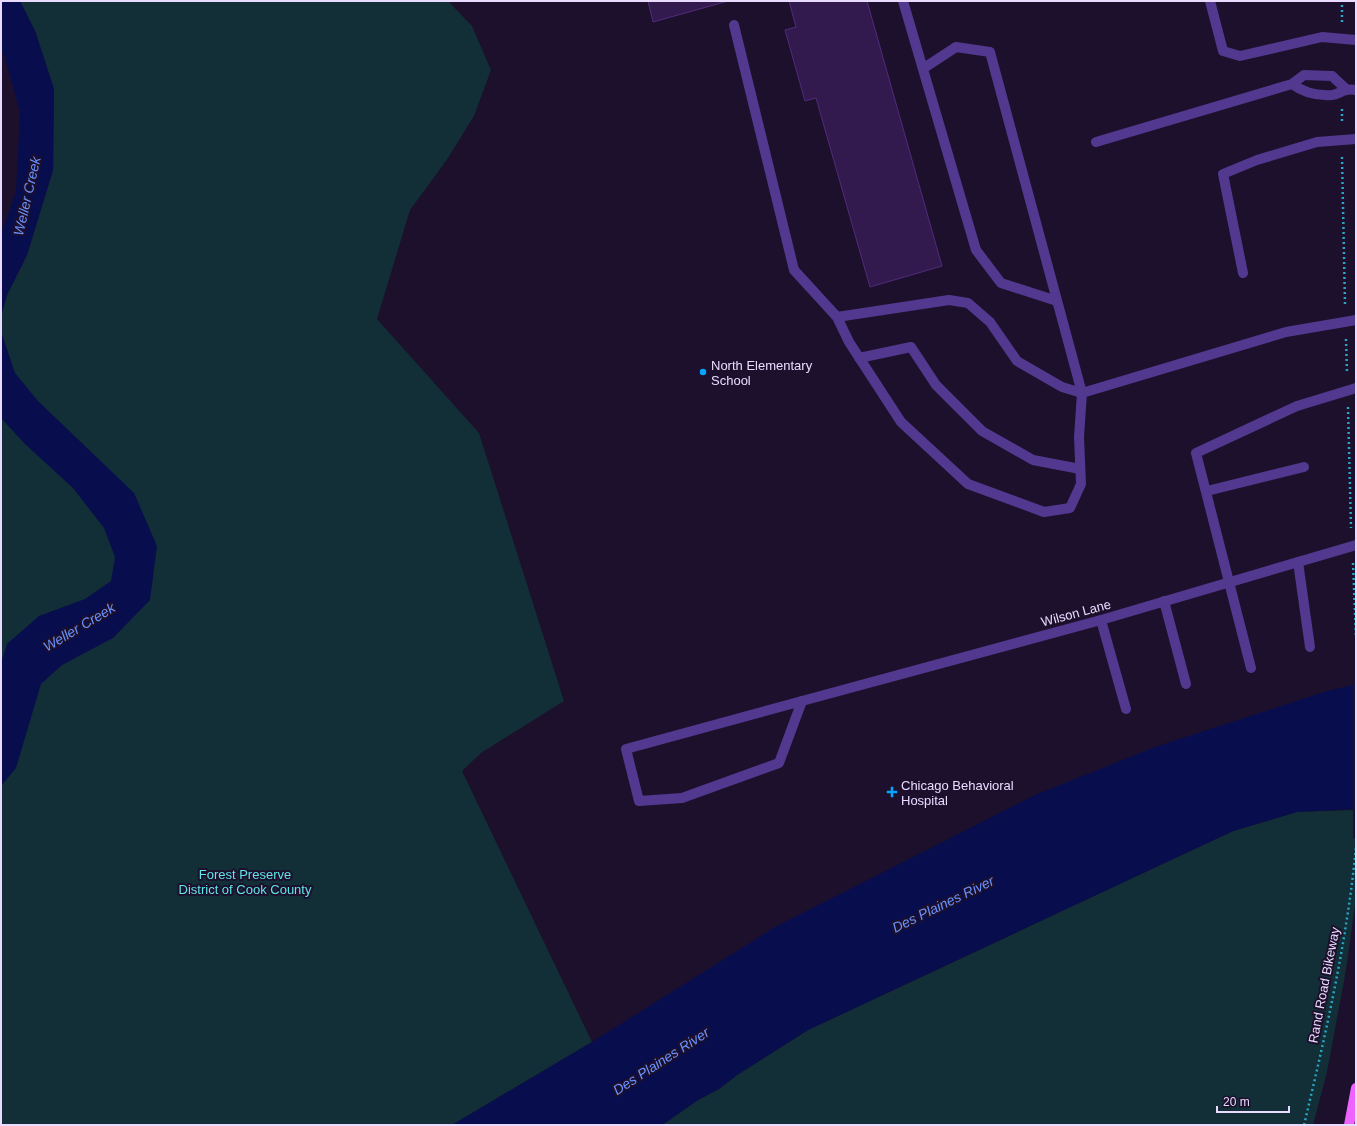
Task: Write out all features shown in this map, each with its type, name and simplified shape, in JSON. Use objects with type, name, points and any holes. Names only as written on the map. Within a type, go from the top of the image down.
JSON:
[{"type":"main road","points":[[1349,1125],[1356,1088]]},
{"type":"street","points":[[903,1],[924,68],[976,250],[1001,283],[1057,301]]},
{"type":"street","points":[[1210,1],[1223,51],[1240,56],[1322,37],[1356,40]]},
{"type":"street","points":[[734,25],[794,270],[837,317],[860,358],[901,422],[968,484],[1044,512],[1070,508],[1081,484],[1080,437],[1082,393],[990,52],[956,47],[924,68]]},
{"type":"street","points":[[1096,142],[1292,84],[1304,75],[1332,76],[1351,89]]},
{"type":"street","points":[[1292,84],[1304,93],[1333,95],[1351,89]]},
{"type":"street","points":[[1243,273],[1223,174],[1257,160],[1317,142],[1356,139]]},
{"type":"street","points":[[837,317],[949,300],[968,303],[990,322],[1017,361],[1062,387],[1082,393],[1286,332],[1356,320]]},
{"type":"street","points":[[860,358],[911,347],[936,385],[982,431],[1033,460],[1080,469]]},
{"type":"street","points":[[1251,668],[1231,582],[1196,453],[1297,406],[1356,388]]},
{"type":"street","points":[[1207,491],[1304,467]]},
{"type":"street","name":"Wilson Lane","points":[[802,701],[779,763],[682,798],[639,801],[626,749],[802,701],[1101,620],[1356,545]]},
{"type":"street","points":[[1298,562],[1310,647]]},
{"type":"street","points":[[1164,601],[1186,684]]},
{"type":"street","points":[[1101,620],[1126,709]]},
{"type":"path","name":"Rand Road Bikeway","points":[[1304,1125],[1328,1025],[1352,890],[1356,847]]},
{"type":"green space","name":"Forest Preserve District of Cook County","points":[[20,1],[448,1],[472,26],[491,70],[474,116],[446,161],[410,210],[377,319],[479,433],[564,701],[481,753],[462,771],[592,1042],[452,1125],[1,1125],[1,316],[7,295],[27,255],[53,170],[54,89],[35,31]]},
{"type":"green space","points":[[1353,810],[1353,838],[1356,838],[1356,898],[1346,970],[1327,1072],[1313,1125],[662,1125],[698,1100],[719,1089],[737,1075],[808,1030],[1233,831],[1297,812]]},
{"type":"water","name":"Weller Creek","points":[[1,1],[20,1],[35,31],[54,89],[53,170],[27,255],[7,295],[1,316],[1,234],[16,192],[20,112],[1,45]]},
{"type":"water","name":"Weller Creek","points":[[1,331],[15,373],[38,401],[134,493],[157,546],[150,600],[113,638],[62,665],[41,684],[16,768],[1,786],[1,663],[7,644],[39,616],[85,599],[111,581],[115,557],[104,528],[73,488],[25,444],[1,418]]},
{"type":"water","name":"Des Plaines River","points":[[1356,684],[1356,809],[1297,812],[1233,831],[808,1030],[737,1075],[719,1089],[698,1100],[662,1125],[452,1125],[592,1042],[775,927],[1035,795],[1155,747],[1327,691]]},
{"type":"pier","points":[[1356,682],[1356,811],[1353,812],[1353,683]]},
{"type":"building","points":[[648,1],[728,1],[653,22]]},
{"type":"building","points":[[789,1],[867,1],[942,266],[870,287],[816,98],[805,101],[785,30],[796,27]]},
{"type":"place","name":"North Elementary School","points":[[703,372]]},
{"type":"place","name":"Chicago Behavioral Hospital","points":[[892,792]]}]
